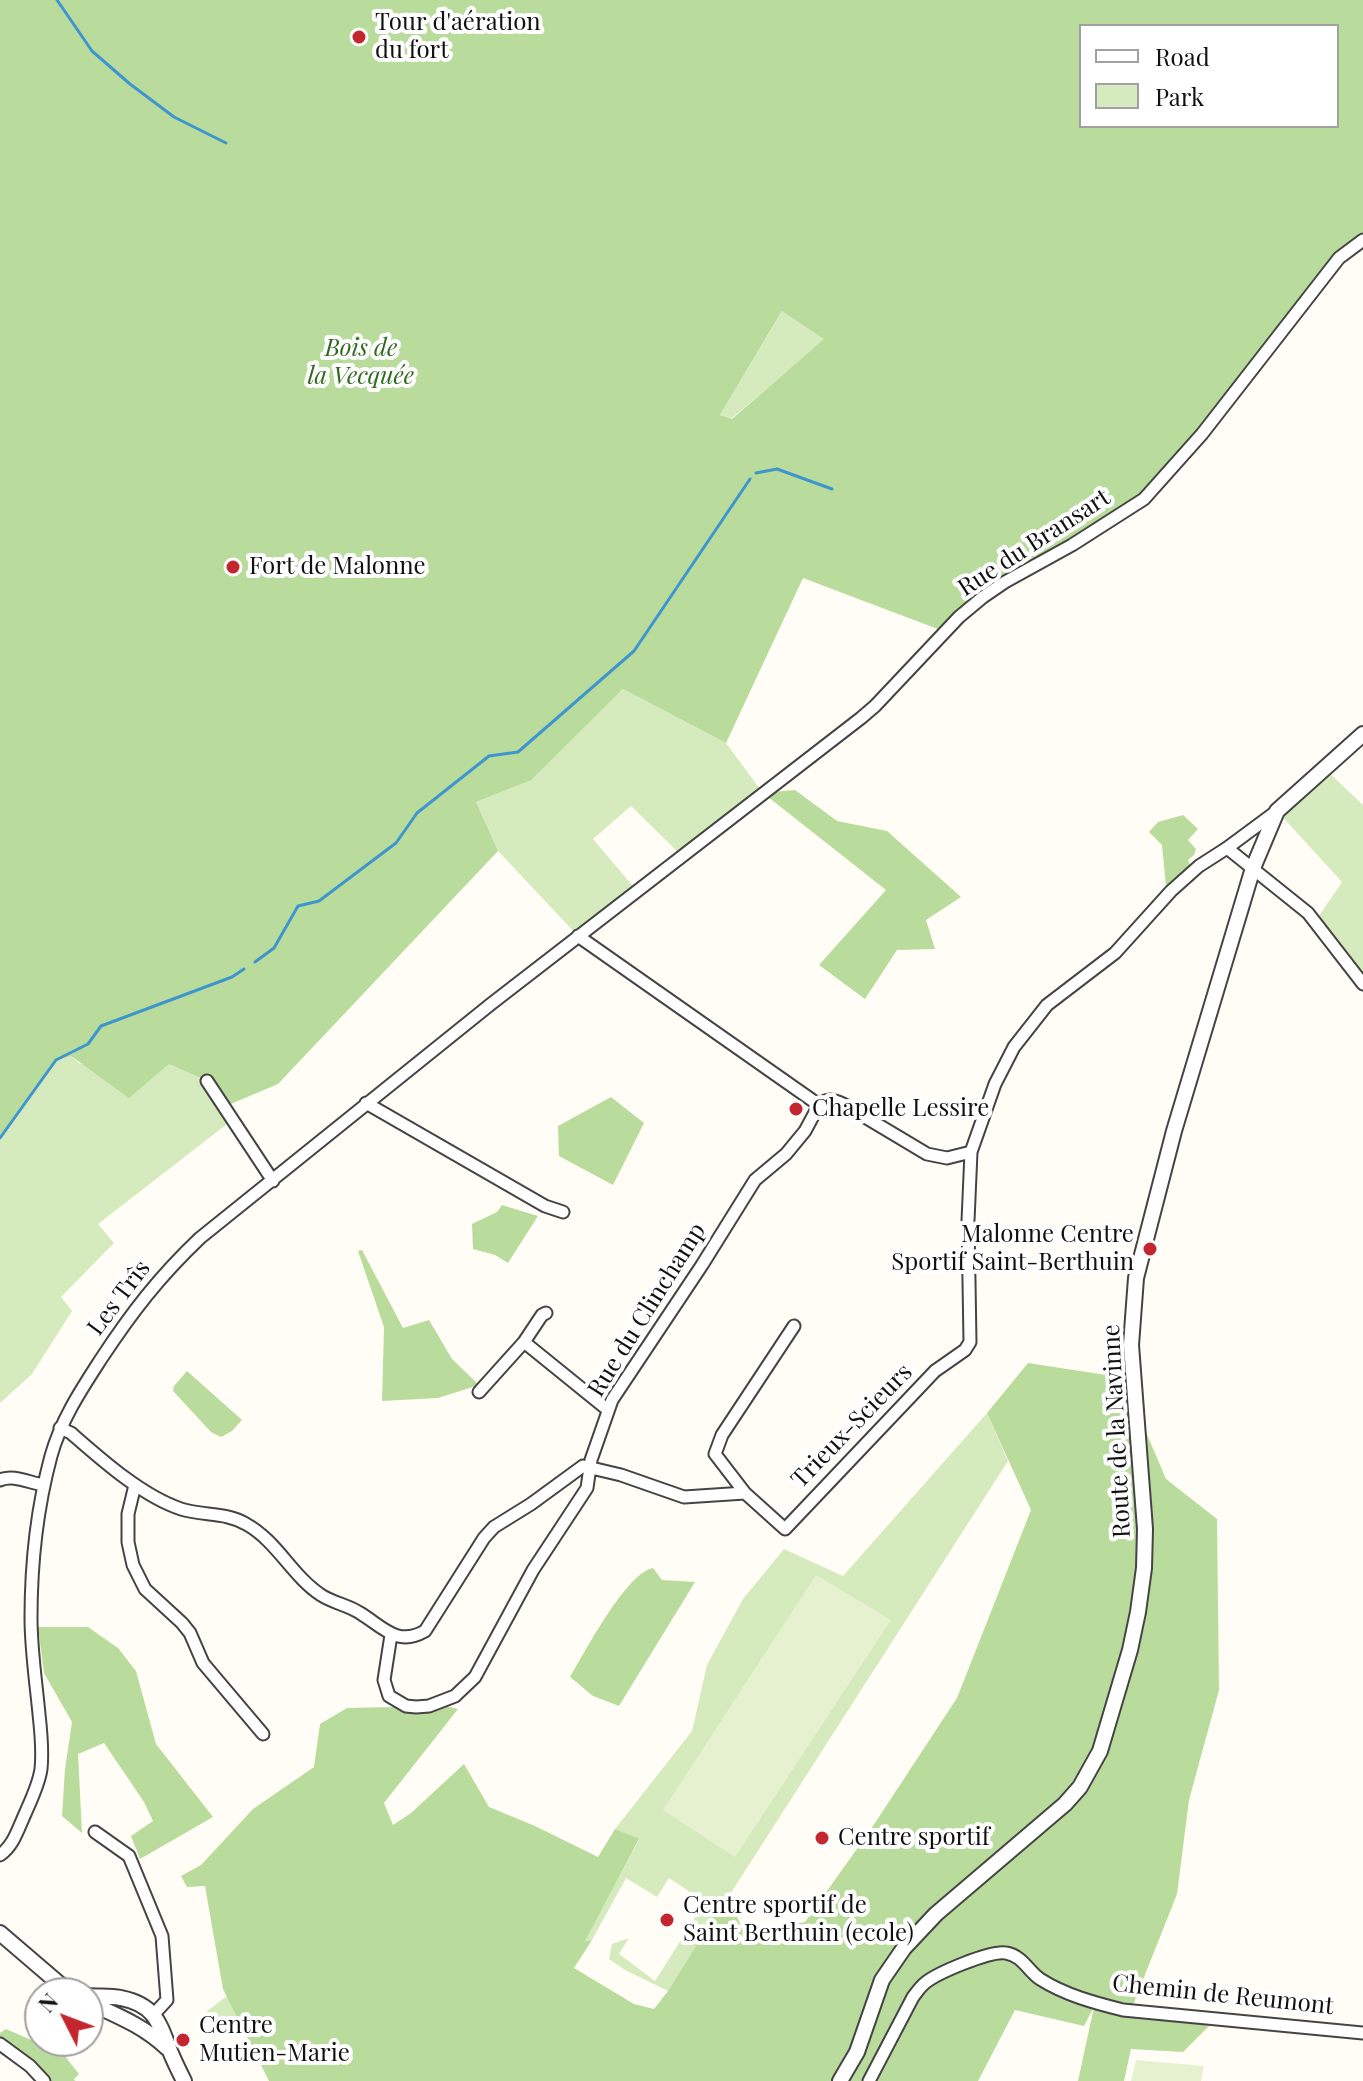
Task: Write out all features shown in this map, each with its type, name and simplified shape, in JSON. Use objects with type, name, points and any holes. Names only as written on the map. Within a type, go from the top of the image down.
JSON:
[{"type":"street","name":"Rue du Bransart","points":[[578,936],[861,718],[959,617],[983,597],[1144,499],[1202,434],[1339,258],[1363,240]]},
{"type":"street","name":"Route de la Navinne","points":[[840,2081],[857,2052],[882,1980],[904,1948],[936,1914],[1065,1804],[1080,1787],[1100,1751],[1130,1650],[1144,1568],[1143,1488],[1131,1345],[1136,1278],[1174,1131],[1253,868],[1277,811],[1363,734]]},
{"type":"street","points":[[578,936],[819,1105],[831,1099],[927,1154],[947,1158],[971,1152],[995,1084],[1014,1047],[1047,1005],[1115,953],[1171,891],[1199,866],[1277,811]]},
{"type":"street","points":[[1227,848],[1308,913],[1363,984]]},
{"type":"street","name":"Les Trîs","points":[[0,1855],[14,1840],[41,1767],[31,1618],[32,1577],[44,1485],[60,1428],[86,1381],[147,1292],[200,1238],[578,936]]},
{"type":"street","points":[[207,1081],[273,1181]]},
{"type":"street","points":[[366,1103],[545,1206],[563,1212]]},
{"type":"street","name":"Rue du Clinchamp","points":[[391,1635],[384,1680],[389,1696],[406,1706],[429,1706],[455,1696],[475,1677],[533,1570],[587,1488],[591,1460],[612,1400],[755,1180],[786,1154],[805,1131],[819,1105]]},
{"type":"street","name":"Trieux-Scieurs","points":[[745,1493],[785,1529],[935,1371],[965,1350],[970,1342],[968,1221],[971,1152]]},
{"type":"street","points":[[479,1392],[546,1313]]},
{"type":"street","points":[[745,1493],[715,1454],[722,1435],[794,1326]]},
{"type":"street","points":[[524,1342],[608,1410]]},
{"type":"street","points":[[60,1428],[71,1433],[135,1485],[179,1509],[235,1518],[257,1530],[322,1596],[359,1612],[391,1635],[415,1636],[425,1631],[494,1527],[583,1466],[621,1475],[684,1497],[745,1493]]},
{"type":"street","points":[[0,1480],[17,1478],[44,1485]]},
{"type":"street","points":[[135,1485],[128,1514],[128,1542],[133,1565],[145,1589],[182,1623],[190,1633],[203,1663],[263,1734]]},
{"type":"street","points":[[95,1832],[129,1856],[162,1936],[167,2000],[154,2014]]},
{"type":"street","points":[[0,1933],[51,1977]]},
{"type":"street","name":"Chemin de Reumont","points":[[869,2081],[921,1986],[940,1973],[996,1952],[1020,1958],[1038,1978],[1055,1987],[1123,2010],[1363,2033]]},
{"type":"street","points":[[104,1998],[120,1998],[143,2005],[154,2014],[184,2081]]},
{"type":"street","points":[[104,2007],[154,2036],[170,2051]]},
{"type":"street","points":[[0,2044],[30,2066],[44,2081]]},
{"type":"green space","name":"Bois de la Vecquée","points":[[0,0],[1363,0],[1363,240],[1339,259],[1144,499],[1005,582],[943,631],[803,578],[726,743],[623,689],[531,780],[476,802],[498,851],[278,1084],[226,1106],[207,1081],[169,1064],[129,1098],[71,1056],[56,1060],[0,1138]],"holes":[[[782,311],[824,339],[732,419],[720,415]]]},
{"type":"green space","points":[[783,310],[825,339],[731,419],[720,415]]},
{"type":"green space","points":[[623,689],[726,743],[763,793],[682,856],[631,806],[593,839],[637,891],[578,936],[498,851],[476,802],[531,779]]},
{"type":"green space","points":[[1324,768],[1363,805],[1363,987],[1315,922],[1342,882],[1277,811]]},
{"type":"green space","points":[[795,790],[837,821],[887,831],[961,897],[926,920],[935,949],[897,950],[865,999],[819,965],[886,890],[763,793]]},
{"type":"green space","points":[[1183,815],[1198,829],[1188,840],[1196,849],[1188,860],[1190,865],[1166,886],[1162,845],[1149,832],[1158,822]]},
{"type":"green space","points":[[71,1056],[80,1064],[169,1064],[207,1081],[231,1121],[98,1224],[114,1243],[61,1297],[72,1311],[32,1374],[0,1403],[0,1138],[56,1060]]},
{"type":"green space","points":[[611,1097],[644,1123],[613,1185],[559,1156],[558,1126]]},
{"type":"green space","points":[[502,1205],[538,1216],[508,1263],[495,1255],[473,1249],[472,1224],[497,1212]]},
{"type":"green space","points":[[362,1250],[403,1328],[429,1320],[452,1359],[479,1385],[438,1398],[382,1401],[384,1327],[358,1251]]},
{"type":"green space","points":[[1028,1363],[1132,1379],[1140,1418],[1166,1479],[1217,1519],[1219,1690],[1189,1800],[1177,1894],[1133,2005],[1096,2000],[1123,2010],[1209,2026],[1183,2052],[1131,2049],[1124,2081],[1078,2081],[1094,2007],[1084,2026],[1015,2010],[978,2081],[269,2081],[223,1989],[205,1886],[187,1887],[181,1876],[201,1865],[253,1809],[314,1767],[320,1724],[347,1708],[445,1706],[458,1709],[384,1803],[393,1825],[411,1813],[464,1764],[489,1807],[598,1857],[615,1829],[639,1839],[585,1941],[592,1940],[574,1968],[634,2004],[654,2009],[728,1895],[747,1940],[772,1928],[805,1922],[957,1698],[1031,1510],[987,1413]]},
{"type":"green space","points":[[187,1371],[242,1420],[232,1431],[221,1437],[211,1432],[173,1391]]},
{"type":"green space","points":[[987,1413],[1008,1461],[668,1991],[625,1970],[609,1959],[612,1944],[629,1938],[619,1954],[655,1981],[705,1902],[669,1878],[657,1897],[626,1878],[592,1940],[584,1941],[639,1840],[615,1829],[692,1731],[707,1665],[743,1599],[784,1549],[843,1576]]},
{"type":"green space","points":[[653,1568],[662,1580],[695,1582],[619,1706],[593,1696],[570,1677],[619,1598],[642,1573]]},
{"type":"green space","points":[[816,1575],[891,1620],[735,1857],[663,1810]]},
{"type":"green space","points":[[38,1627],[88,1627],[118,1648],[136,1671],[156,1744],[213,1817],[140,1859],[131,1836],[153,1821],[144,1802],[104,1743],[78,1754],[82,1833],[62,1816],[72,1722],[44,1673]]},
{"type":"green space","points":[[244,1983],[263,2008],[222,2037],[206,2012]]},
{"type":"green space","points":[[6,2029],[24,2037],[24,2055],[0,2037]]},
{"type":"green space","points":[[26,2057],[66,2057],[79,2074],[75,2081],[48,2081]]},
{"type":"green space","points":[[1136,2060],[1204,2066],[1201,2081],[1131,2081]]},
{"type":"waterway","points":[[57,0],[92,51],[130,84],[174,117],[226,143]]},
{"type":"waterway","points":[[756,473],[777,469],[832,489]]},
{"type":"waterway","points":[[255,962],[274,948],[298,906],[319,901],[396,843],[417,813],[489,756],[518,752],[634,651],[750,479]]},
{"type":"waterway","points":[[0,1138],[56,1060],[88,1044],[101,1026],[232,977],[244,969]]},
{"type":"place","name":"Tour d'aération du fort","points":[[359,37]]},
{"type":"place","name":"Fort de Malonne","points":[[233,567]]},
{"type":"place","name":"Chapelle Lessire","points":[[796,1109]]},
{"type":"place","name":"Malonne Centre Sportif Saint-Berthuin","points":[[1150,1249]]},
{"type":"place","name":"Centre sportif","points":[[822,1838]]},
{"type":"place","name":"Centre sportif de Saint Berthuin (ecole)","points":[[667,1920]]},
{"type":"place","name":"Centre Mutien-Marie","points":[[183,2040]]}]
